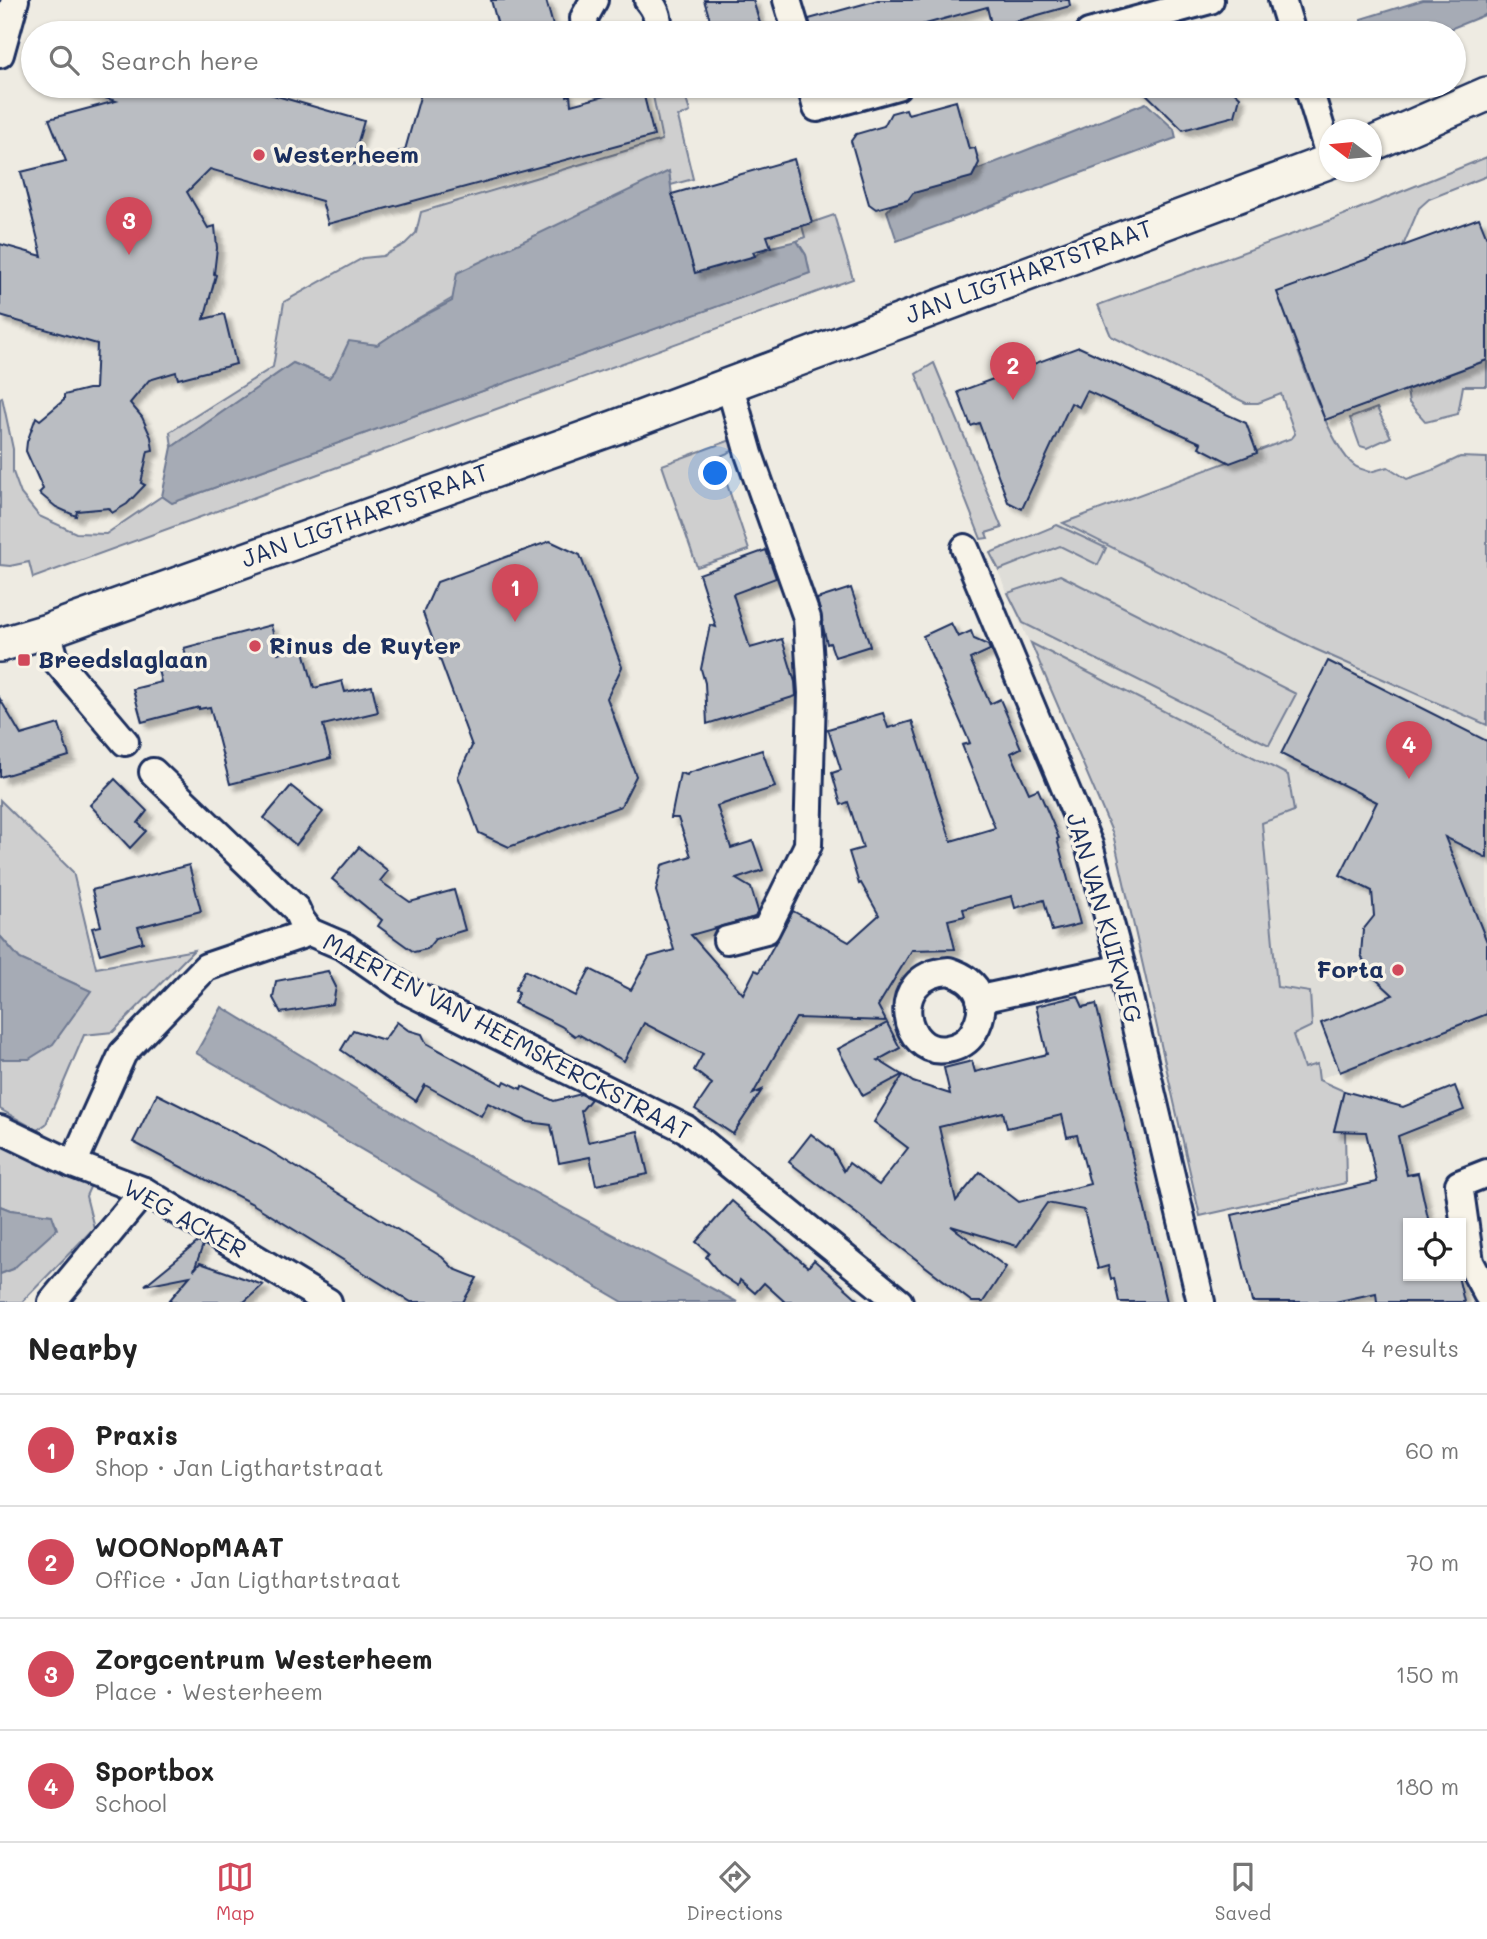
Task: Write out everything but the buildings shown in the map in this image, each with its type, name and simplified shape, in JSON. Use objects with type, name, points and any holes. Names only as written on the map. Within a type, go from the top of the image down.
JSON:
[{"type":"main road","points":[[1382,139],[1487,94]]},
{"type":"main road","name":"JAN LIGTHARTSTRAAT","points":[[0,646],[603,431],[1319,163]]},
{"type":"street","points":[[0,54],[15,0]]},
{"type":"street","points":[[584,21],[594,0]]},
{"type":"street","points":[[648,0],[659,21]]},
{"type":"street","points":[[788,0],[793,21]]},
{"type":"street","points":[[1133,21],[1210,0]]},
{"type":"street","points":[[1282,0],[1288,21]]},
{"type":"street","points":[[1311,98],[1319,124]]},
{"type":"street","points":[[727,940],[766,930],[808,845],[812,693],[807,618],[749,454],[729,383]]},
{"type":"street","name":"JAN VAN KUIKWEG","points":[[965,548],[1089,845],[1122,968],[1201,1302]]},
{"type":"street","points":[[47,631],[55,659],[125,742]]},
{"type":"street","name":"MAERTEN VAN HEEMSKERCKSTRAAT","points":[[153,772],[296,909],[310,932],[345,947],[410,992],[686,1129],[899,1302]]},
{"type":"street","name":"MAERTEN VAN HEEMSKERCKSTRAAT","points":[[73,1164],[124,1053],[206,967],[310,932]]},
{"type":"street","points":[[981,999],[1122,968]]},
{"type":"street","name":"WEG ACKER","points":[[0,1129],[73,1164],[144,1191],[328,1302]]},
{"type":"street","points":[[1487,1173],[1458,1184],[1470,1262],[1487,1294]]},
{"type":"street","points":[[52,1302],[144,1191]]},
{"type":"shaded area","points":[[1423,0],[1487,0],[1487,14],[1466,22],[1361,19]]},
{"type":"shaded area","points":[[653,98],[686,98],[690,112],[678,117],[693,179],[671,185],[669,172],[410,323],[377,345],[349,342],[329,378],[293,363],[172,447],[170,432],[273,367],[284,302],[363,258],[383,256],[405,244],[416,233],[421,212],[662,140]]},
{"type":"shaded area","points":[[1146,103],[1174,129],[1176,138],[897,241],[887,211],[892,205],[908,200],[913,193],[972,177],[976,170]]},
{"type":"shaded area","points":[[1487,157],[1487,176],[1429,199],[1419,208],[1403,246],[1278,293],[1322,412],[1344,454],[1355,466],[1370,472],[1388,467],[1407,479],[1460,457],[1487,458],[1487,725],[1315,649],[1063,523],[1292,438],[1295,434],[1281,394],[1258,403],[1246,403],[1111,336],[1098,305],[1326,222]]},
{"type":"shaded area","points":[[669,171],[672,195],[754,256],[771,247],[797,241],[806,255],[810,273],[172,503],[162,496],[172,447],[293,363],[329,378],[349,341],[377,345],[410,323],[452,301],[457,273]]},
{"type":"shaded area","points":[[834,215],[853,279],[33,578],[29,562],[0,565],[2,397],[13,449],[13,472],[21,494],[39,516],[76,533],[106,534],[162,496],[172,503],[809,273],[806,255],[797,241],[805,237],[802,226]]},
{"type":"shaded area","points":[[1487,360],[1487,386],[1463,386],[1458,414],[1426,422],[1409,403],[1407,390]]},
{"type":"shaded area","points":[[934,363],[1002,528],[986,533],[988,538],[981,539],[916,374]]},
{"type":"shaded area","points":[[1377,408],[1391,437],[1367,448],[1360,446],[1350,418]]},
{"type":"shaded area","points":[[1292,438],[1330,537],[1487,479],[1487,1014],[1319,1079],[1344,1091],[1334,1130],[1345,1131],[1346,1183],[1200,1216],[1113,834],[990,553],[1057,525]]},
{"type":"shaded area","points":[[731,440],[735,450],[718,457],[749,550],[697,567],[662,465]]},
{"type":"shaded area","points":[[1057,525],[1106,548],[1098,565],[1060,546],[999,570],[990,553]]},
{"type":"shaded area","points":[[1060,575],[1296,694],[1269,745],[1023,623],[1008,593]]},
{"type":"shaded area","points":[[1031,643],[1288,775],[1294,811],[1262,823],[1277,987],[1310,992],[1312,1026],[1293,1035],[1304,1068],[1317,1064],[1319,1080],[1344,1091],[1334,1130],[1345,1131],[1346,1183],[1200,1216],[1113,834]]},
{"type":"shaded area","points":[[0,800],[73,872],[96,968],[194,950],[113,1032],[84,1035],[46,1124],[37,1130],[0,1109],[0,1059],[29,1059],[77,1009],[90,991],[20,959],[0,936]]},
{"type":"shaded area","points":[[0,936],[20,959],[91,991],[53,1044],[29,1059],[0,1059]]},
{"type":"shaded area","points":[[222,1007],[449,1146],[737,1302],[623,1302],[196,1053]]},
{"type":"shaded area","points":[[0,1144],[91,1185],[86,1196],[94,1228],[22,1302],[0,1302],[0,1274],[14,1269],[51,1215],[10,1210],[0,1206]]},
{"type":"shaded area","points":[[0,1206],[10,1210],[52,1215],[57,1229],[13,1269],[0,1274]]},
{"type":"place","name":"Westerheem","points":[[259,155]]},
{"type":"place","name":"Zorgcentrum Westerheem","points":[[129,255]]},
{"type":"place","name":"WOONopMAAT","points":[[1013,400]]},
{"type":"place","name":"Praxis","points":[[515,622]]},
{"type":"place","name":"Rinus de Ruyter","points":[[255,646]]},
{"type":"place","name":"Breedslaglaan","points":[[24,660]]},
{"type":"place","name":"Sportbox","points":[[1409,779]]},
{"type":"place","name":"Forta","points":[[1398,970]]}]
